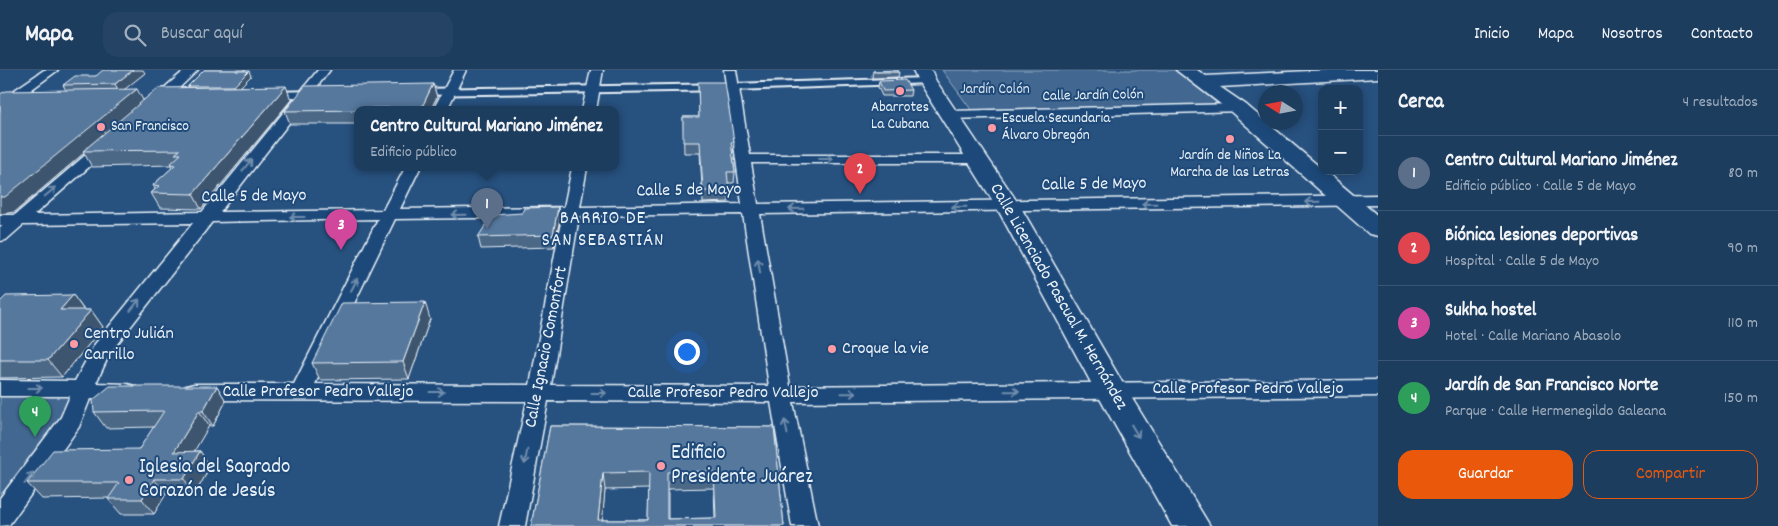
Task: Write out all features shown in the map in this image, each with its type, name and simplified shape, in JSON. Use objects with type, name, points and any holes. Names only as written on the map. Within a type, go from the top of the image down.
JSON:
[{"type":"main road","points":[[1185,70],[1238,108],[1378,229]]},
{"type":"main road","points":[[1201,82],[1278,74],[1378,72]]},
{"type":"main road","name":"Calle Licenciado Pascual M. Hernández","points":[[924,76],[1008,206],[1110,390],[1192,526]]},
{"type":"street","points":[[3,102],[52,70]]},
{"type":"street","points":[[139,116],[192,70]]},
{"type":"street","points":[[0,517],[71,421],[76,390],[102,349],[205,217],[324,70]]},
{"type":"street","points":[[442,106],[460,70]]},
{"type":"street","points":[[590,106],[597,70]]},
{"type":"street","points":[[401,92],[593,89],[731,79],[924,76]]},
{"type":"street","points":[[731,79],[749,209],[779,394],[805,526]]},
{"type":"street","points":[[257,95],[333,94]]},
{"type":"street","points":[[143,97],[181,96]]},
{"type":"street","points":[[3,102],[28,99]]},
{"type":"street","name":"Calle Jardín Colón","points":[[949,115],[1238,108]]},
{"type":"street","points":[[0,236],[117,135]]},
{"type":"street","points":[[742,159],[977,159]]},
{"type":"street","points":[[301,391],[411,171]]},
{"type":"street","name":"Calle Ignacio Comonfort","points":[[512,526],[578,171]]},
{"type":"street","name":"Calle 5 de Mayo","points":[[0,220],[389,216],[1378,200]]},
{"type":"street","points":[[0,388],[148,392]]},
{"type":"street","name":"Calle Profesor Pedro Vallejo","points":[[176,392],[779,394],[1378,388]]},
{"type":"green space","name":"Jardín Colón","points":[[942,70],[1175,70],[1218,104],[972,111]]},
{"type":"green space","points":[[68,390],[76,400],[0,501],[0,391]]},
{"type":"building","points":[[103,70],[133,70],[115,84],[63,85],[75,76],[96,76]]},
{"type":"building","points":[[204,70],[249,71],[234,86],[188,86]]},
{"type":"building","points":[[898,70],[899,72],[873,71]]},
{"type":"building","points":[[905,80],[911,90],[883,91],[879,81]]},
{"type":"building","points":[[698,82],[725,82],[734,142],[731,142],[735,172],[727,172],[729,191],[703,191],[700,142],[683,142],[683,117],[699,117]]},
{"type":"building","points":[[433,84],[422,106],[354,106],[354,110],[285,111],[305,86]]},
{"type":"building","points":[[286,86],[193,194],[151,193],[159,186],[153,185],[175,165],[170,164],[181,154],[175,154],[180,150],[83,151],[158,88]]},
{"type":"building","points":[[137,89],[5,197],[0,197],[0,94],[6,91]]},
{"type":"building","points":[[558,207],[553,235],[478,237],[492,215],[522,213],[524,208]]},
{"type":"building","points":[[73,295],[60,310],[91,310],[48,360],[0,360],[0,302],[6,296]]},
{"type":"building","points":[[425,302],[403,362],[312,363],[342,303]]},
{"type":"building","points":[[110,386],[217,386],[203,411],[199,411],[174,452],[200,451],[184,479],[154,479],[142,499],[108,499],[119,483],[27,483],[53,450],[139,449],[164,411],[94,412],[93,400]]},
{"type":"building","name":"Edificio Presidente Juárez","points":[[550,426],[774,427],[784,526],[531,526]],"holes":[[[714,471],[716,518],[667,519],[667,472]],[[649,472],[648,520],[598,520],[603,473]]]},
{"type":"place","name":"Abarrotes La Cubana","points":[[900,91]]},
{"type":"place","name":"San Francisco","points":[[101,127]]},
{"type":"place","name":"Escuela Secundaria Álvaro Obregón","points":[[992,128]]},
{"type":"place","name":"Jardín de Niños La Marcha de las Letras","points":[[1230,139]]},
{"type":"place","name":"Biónica lesiones deportivas","points":[[860,194]]},
{"type":"place","name":"Centro Cultural Mariano Jiménez","points":[[487,229]]},
{"type":"place","name":"Sukha hostel","points":[[341,250]]},
{"type":"place","name":"Centro Julián Carrillo","points":[[74,344]]},
{"type":"place","name":"Croque la vie","points":[[832,349]]},
{"type":"place","name":"Jardín de San Francisco Norte","points":[[35,437]]},
{"type":"place","name":"Edificio Presidente Juárez","points":[[661,466]]},
{"type":"place","name":"Iglesia del Sagrado Corazón de Jesús","points":[[129,480]]},
{"type":"district","name":"BARRIO DE SAN SEBASTIÁN","points":[[603,230]]}]
